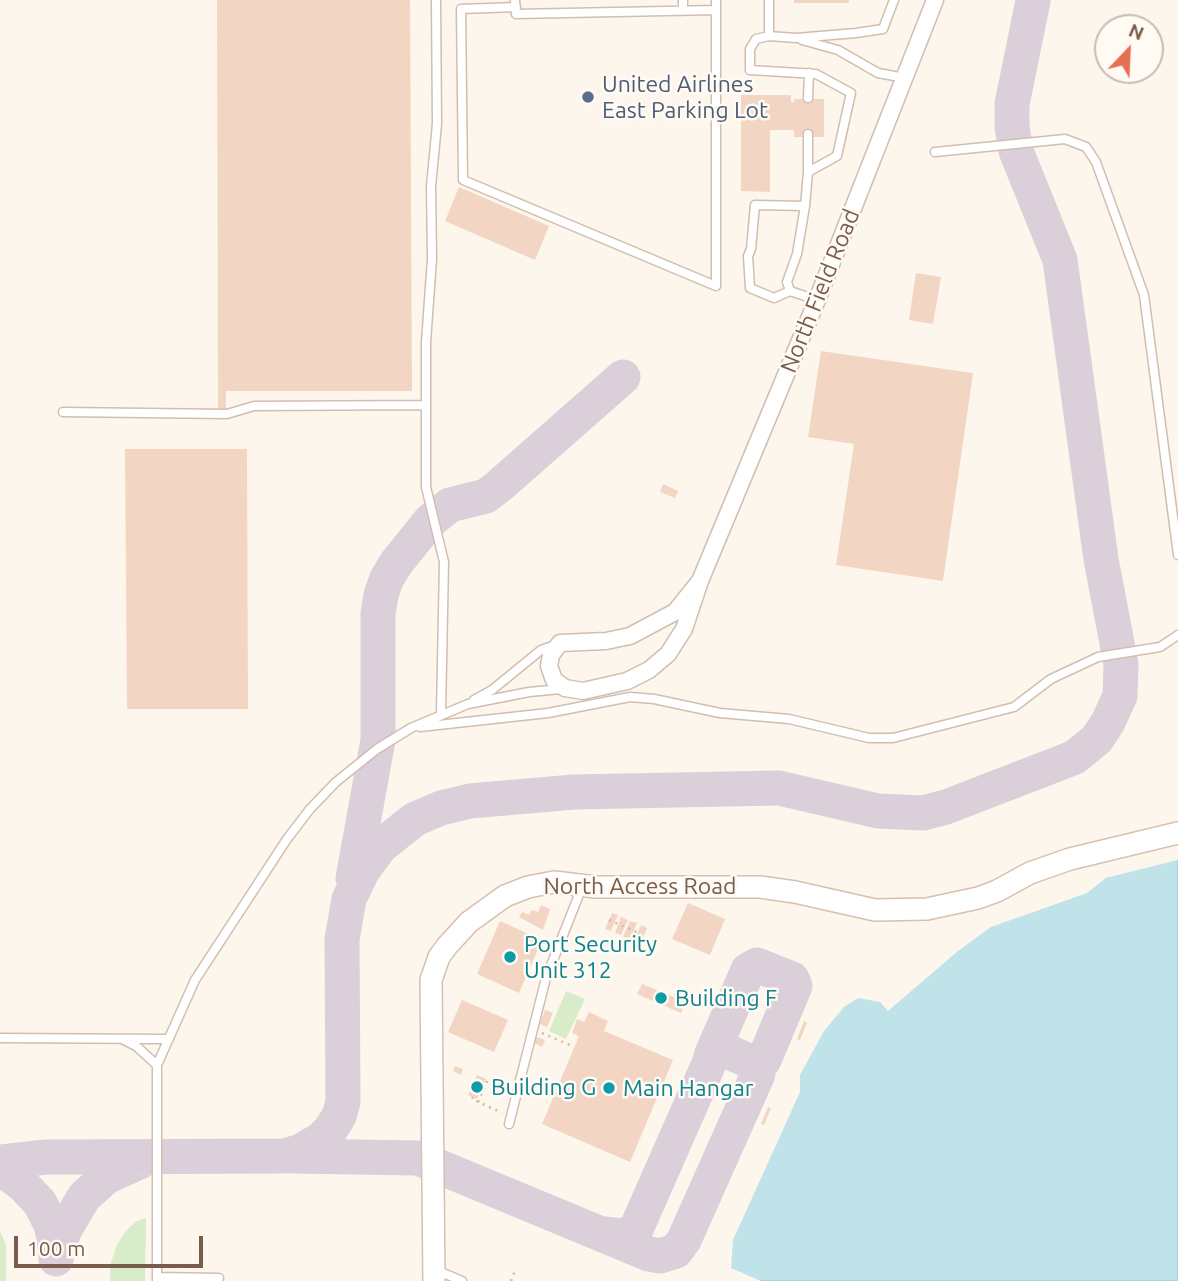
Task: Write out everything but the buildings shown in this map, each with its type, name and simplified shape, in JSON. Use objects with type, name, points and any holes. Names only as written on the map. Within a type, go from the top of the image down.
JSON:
[{"type":"street","name":"North Field Road","points":[[565,688],[583,691],[627,681],[649,670],[668,654],[684,629],[700,581],[817,300],[935,0]]},
{"type":"street","name":"North Field Road","points":[[560,643],[606,641],[630,636],[675,612],[700,581]]},
{"type":"street","points":[[560,643],[551,655],[549,666],[554,680],[565,688]]},
{"type":"street","name":"North Access Road","points":[[434,1277],[431,992],[434,968],[447,946],[469,922],[505,896],[541,883],[554,882],[615,888],[760,887],[875,910],[927,909],[978,898],[998,891],[1039,869],[1070,859],[1178,834]]},
{"type":"lane","points":[[436,0],[437,124],[431,186],[432,259],[425,342],[426,487],[443,562],[441,713]]},
{"type":"lane","points":[[683,0],[683,11]]},
{"type":"lane","points":[[716,0],[716,10],[716,286],[463,180],[461,9],[515,7],[716,10]]},
{"type":"lane","points":[[769,0],[769,36]]},
{"type":"lane","points":[[808,172],[837,156],[852,93],[816,74],[750,70],[750,49],[756,38],[769,36],[796,38],[883,29],[894,0]]},
{"type":"lane","points":[[796,38],[838,50],[878,74],[905,78]]},
{"type":"lane","points":[[808,98],[809,73]]},
{"type":"lane","points":[[790,291],[787,282],[797,254],[805,206],[808,134]]},
{"type":"lane","points":[[935,152],[1065,139],[1086,148],[1096,162],[1144,295],[1178,555]]},
{"type":"lane","points":[[805,206],[755,205],[748,256],[750,288],[774,298],[790,291],[817,300]]},
{"type":"lane","points":[[63,412],[227,414],[254,406],[426,405]]},
{"type":"lane","points":[[411,727],[548,713],[630,698],[654,699],[720,713],[789,719],[869,738],[893,737],[1014,707],[1051,679],[1098,657],[1160,647],[1178,635]]},
{"type":"lane","points":[[468,704],[492,690],[541,650],[560,643]]},
{"type":"lane","points":[[219,1278],[157,1279],[157,1066],[195,979],[310,809],[361,761],[411,727],[441,713],[468,704],[565,688]]},
{"type":"lane","points":[[510,1120],[546,978],[583,886]]},
{"type":"lane","points":[[116,1037],[136,1046],[157,1066]]},
{"type":"lane","points":[[0,1038],[169,1039]]},
{"type":"lane","points":[[434,1277],[443,1273],[463,1281]]},
{"type":"path","points":[[609,920],[641,934]]},
{"type":"path","points":[[533,1029],[574,1047]]},
{"type":"path","points":[[478,1102],[489,1077]]},
{"type":"path","points":[[473,1097],[472,1099],[510,1120]]},
{"type":"path","points":[[511,1281],[516,1268]]},
{"type":"green space","points":[[566,991],[585,999],[566,1039],[549,1031]]},
{"type":"green space","points":[[146,1218],[145,1281],[110,1281],[110,1266],[124,1233],[135,1222]]},
{"type":"green space","points":[[0,1231],[6,1245],[6,1281],[0,1281]]},
{"type":"water","points":[[1178,851],[1178,1281],[712,1281],[826,1006],[857,989],[877,998],[978,925]]},
{"type":"pier","points":[[1178,848],[1178,860],[1106,878],[1087,893],[991,927],[958,951],[888,1011],[880,1002],[858,998],[844,1007],[824,1031],[800,1075],[800,1092],[733,1240],[731,1268],[761,1281],[709,1281],[716,1265],[713,1261],[788,1093],[787,1081],[824,1003],[856,986],[865,986],[878,994],[976,922],[1036,884],[1075,869]]},
{"type":"taxiway","points":[[0,1162],[46,1157],[285,1156],[301,1151],[320,1140],[339,1116],[343,1102],[342,939],[349,899],[363,870],[381,846],[415,819],[441,808],[470,801],[574,792],[779,788],[878,811],[923,813],[946,807],[1075,757],[1097,739],[1120,696],[1121,664],[1101,559],[1060,260],[1016,151],[1012,127],[1012,104],[1033,1]]},
{"type":"taxiway","points":[[353,878],[378,740],[378,614],[387,578],[430,521],[450,505],[486,496],[623,377]]},
{"type":"taxiway","points":[[711,1056],[748,970],[757,965],[792,979],[795,986],[764,1060],[754,1063]]},
{"type":"taxiway","points":[[292,1156],[418,1158],[649,1254],[660,1256],[676,1251],[684,1240],[758,1074],[758,1067],[754,1063],[724,1050],[714,1052],[637,1227],[622,1236],[604,1234]]},
{"type":"taxiway","points":[[56,1259],[64,1231],[84,1197],[106,1177],[141,1161]]},
{"type":"taxiway","points":[[0,1168],[23,1185],[40,1203],[52,1227],[56,1258]]},
{"type":"place","name":"United Airlines East Parking Lot","points":[[588,97]]},
{"type":"place","name":"Port Security Unit 312","points":[[510,957]]},
{"type":"place","name":"Building F","points":[[661,998]]},
{"type":"place","name":"Building G","points":[[477,1087]]},
{"type":"place","name":"Main Hangar","points":[[609,1088]]}]
